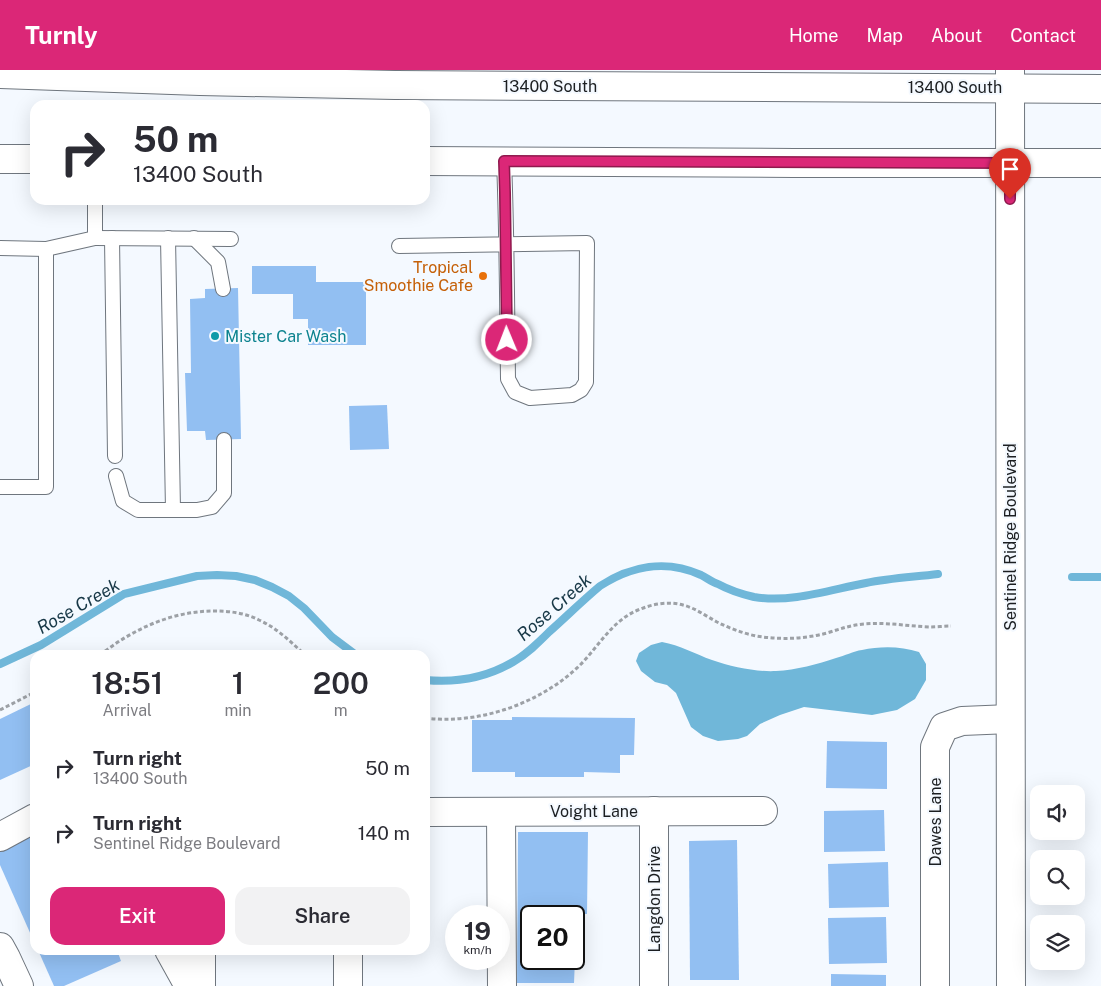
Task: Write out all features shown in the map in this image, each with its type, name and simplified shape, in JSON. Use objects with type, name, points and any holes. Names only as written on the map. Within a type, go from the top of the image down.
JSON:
[{"type":"main road","points":[[200,81],[224,70]]},
{"type":"main road","points":[[370,70],[395,85]]},
{"type":"main road","name":"13400 South","points":[[0,74],[395,85],[1010,79],[1101,88]]},
{"type":"main road","name":"Sentinel Ridge Boulevard","points":[[1010,79],[1011,986]]},
{"type":"main road","points":[[0,159],[30,159]]},
{"type":"main road","points":[[430,161],[1101,163]]},
{"type":"main road","name":"Dawes Lane","points":[[935,986],[935,747],[944,727],[962,721],[1010,719]]},
{"type":"main road","name":"Langdon Drive","points":[[654,811],[654,986]]},
{"type":"main road","name":"Voight Lane","points":[[430,812],[764,811]]},
{"type":"main road","points":[[501,812],[502,986]]},
{"type":"main road","points":[[0,837],[30,821]]},
{"type":"main road","points":[[0,947],[10,964],[19,986]]},
{"type":"main road","points":[[171,955],[189,986]]},
{"type":"main road","points":[[201,955],[201,986]]},
{"type":"main road","points":[[348,955],[348,986]]},
{"type":"lane","points":[[399,246],[506,244],[587,243],[586,382],[581,390],[572,395],[530,398],[515,392],[508,379],[506,244],[504,161]]},
{"type":"lane","points":[[95,205],[95,238]]},
{"type":"lane","points":[[0,248],[46,249],[95,238],[231,239]]},
{"type":"lane","points":[[112,238],[115,456]]},
{"type":"lane","points":[[168,238],[172,510]]},
{"type":"lane","points":[[194,238],[218,262],[223,289]]},
{"type":"lane","points":[[0,487],[46,487],[46,249]]},
{"type":"lane","points":[[116,476],[123,501],[138,510],[197,510],[212,506],[224,493],[224,440]]},
{"type":"path","points":[[430,718],[473,717],[492,713],[534,698],[571,674],[624,617],[662,603],[682,605],[737,631],[773,638],[808,636],[827,633],[845,627],[879,623],[928,627],[951,626]]},
{"type":"path","points":[[108,650],[132,634],[158,621],[198,611],[234,612],[259,620],[271,626],[299,650]]},
{"type":"path","points":[[0,710],[30,695]]},
{"type":"water","points":[[662,642],[728,665],[768,671],[807,666],[855,651],[883,647],[905,649],[919,652],[926,664],[926,680],[915,699],[897,710],[872,715],[804,707],[760,724],[747,736],[718,741],[703,736],[691,727],[676,693],[667,685],[655,682],[641,671],[636,661],[639,653],[651,645]]},
{"type":"building","points":[[252,266],[316,266],[316,282],[366,282],[366,345],[308,345],[308,319],[293,319],[293,294],[252,294]]},
{"type":"building","name":"Mister Car Wash","points":[[238,288],[241,439],[206,440],[205,431],[187,431],[185,373],[191,373],[190,299],[205,298],[205,289]]},
{"type":"building","points":[[387,405],[389,449],[350,450],[349,406]]},
{"type":"building","points":[[30,704],[30,766],[0,780],[0,719]]},
{"type":"building","points":[[512,717],[635,718],[634,755],[620,755],[620,773],[584,772],[584,777],[515,777],[515,772],[472,772],[472,720],[512,720]]},
{"type":"building","points":[[827,741],[887,742],[887,789],[826,788]]},
{"type":"building","points":[[884,810],[885,851],[824,852],[824,811]]},
{"type":"building","points":[[518,832],[588,832],[587,914],[585,914],[585,905],[520,905],[520,970],[575,970],[574,983],[517,983]]},
{"type":"building","points":[[30,836],[30,933],[0,865],[0,849]]},
{"type":"building","points":[[737,840],[739,980],[690,980],[689,841]]},
{"type":"building","points":[[888,862],[889,907],[829,908],[828,864]]},
{"type":"building","points":[[886,917],[887,963],[829,964],[828,918]]},
{"type":"building","points":[[40,955],[119,955],[121,961],[64,986],[54,986]]},
{"type":"building","points":[[831,974],[886,975],[886,986],[831,986]]},
{"type":"waterway","name":"Rose Creek","points":[[430,680],[448,681],[471,678],[503,667],[528,652],[600,586],[624,574],[649,567],[662,566],[688,570],[740,593],[768,598],[796,597],[875,581],[938,574]]},
{"type":"waterway","name":"Rose Creek","points":[[30,650],[124,594],[197,576],[217,575],[255,580],[289,596],[304,608],[332,637],[349,650]]},
{"type":"waterway","name":"Rose Creek","points":[[1072,577],[1101,577]]},
{"type":"waterway","name":"Rose Creek","points":[[0,664],[30,650]]},
{"type":"place","name":"Tropical Smoothie Cafe","points":[[483,276]]},
{"type":"place","name":"Mister Car Wash","points":[[215,336]]},
{"type":"route","points":[[507,340],[504,161],[1010,163],[1010,199]]}]
